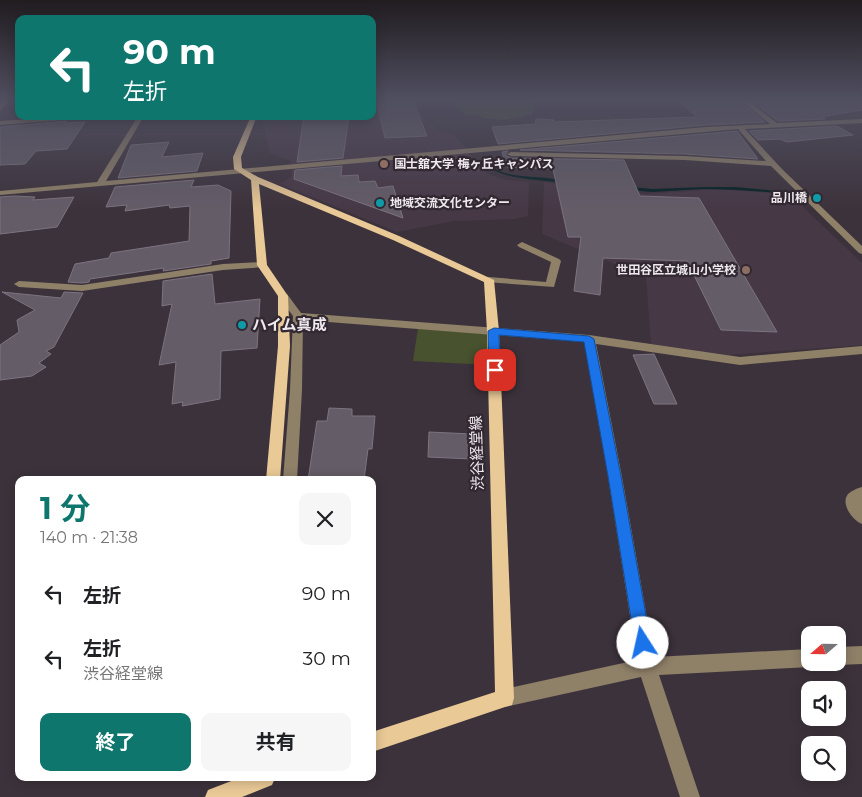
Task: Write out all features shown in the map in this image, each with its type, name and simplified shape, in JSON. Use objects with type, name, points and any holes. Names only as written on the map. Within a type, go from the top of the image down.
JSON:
[{"type":"main road","points":[[246,136],[237,157],[238,169],[243,172],[255,179],[396,238],[489,280]]},
{"type":"main road","points":[[255,179],[262,265],[283,296],[284,354],[273,476]]},
{"type":"main road","name":"渋谷経堂線","points":[[489,280],[494,331],[504,698]]},
{"type":"main road","points":[[376,741],[504,698]]},
{"type":"main road","points":[[215,797],[250,781]]},
{"type":"street","points":[[100,184],[129,136]]},
{"type":"street","points":[[0,193],[638,136]]},
{"type":"street","points":[[748,136],[772,164],[862,251]]},
{"type":"street","points":[[511,154],[685,158],[772,164]]},
{"type":"street","points":[[489,280],[550,285],[556,261],[522,245]]},
{"type":"street","points":[[19,284],[82,288],[223,267],[262,265]]},
{"type":"street","points":[[283,296],[298,316],[296,390],[290,476]]},
{"type":"street","points":[[298,316],[589,339],[740,361],[862,350]]},
{"type":"street","points":[[589,339],[615,476],[647,667],[690,797]]},
{"type":"street","points":[[862,494],[853,499],[854,506],[862,517]]},
{"type":"street","points":[[846,656],[862,655]]},
{"type":"street","points":[[504,698],[647,667],[801,658]]},
{"type":"shaded area","name":"国士舘大学 梅ヶ丘キャンパス","points":[[266,136],[455,136],[467,149],[478,167],[490,175],[507,180],[529,182],[528,216],[514,219],[454,221],[397,232],[280,184],[292,176],[291,161],[270,153]]},
{"type":"shaded area","name":"世田谷区立城山小学校","points":[[544,182],[611,193],[647,194],[719,189],[770,193],[800,204],[862,263],[862,345],[726,355],[651,344],[646,277],[542,234]]},
{"type":"green space","points":[[418,328],[490,334],[491,365],[413,361]]},
{"type":"building","points":[[0,136],[76,136],[67,149],[36,151],[25,164],[0,165]]},
{"type":"building","points":[[301,136],[346,136],[343,158],[297,162]]},
{"type":"building","points":[[385,136],[423,136],[385,138]]},
{"type":"building","points":[[495,136],[583,136],[498,144]]},
{"type":"building","points":[[678,136],[741,136],[758,159],[685,154],[520,150]]},
{"type":"building","points":[[754,136],[842,136],[787,142],[780,139],[758,140]]},
{"type":"building","points":[[169,142],[162,157],[203,153],[197,171],[118,178],[131,145]]},
{"type":"building","points":[[508,151],[505,155],[511,158],[624,160],[640,196],[699,198],[777,332],[721,330],[687,261],[603,258],[600,295],[574,291],[581,237],[568,237],[553,169],[507,167],[502,152]]},
{"type":"building","name":"地域交流文化センター","points":[[342,166],[341,176],[358,175],[359,182],[375,181],[378,188],[393,186],[403,218],[294,179],[295,170]]},
{"type":"building","points":[[194,180],[191,187],[218,185],[231,191],[229,258],[211,261],[211,264],[163,271],[164,268],[90,279],[89,282],[82,283],[68,282],[75,264],[109,258],[111,253],[189,241],[190,206],[170,208],[169,205],[125,211],[127,205],[106,207],[115,187]]},
{"type":"building","points":[[0,197],[35,197],[33,200],[74,197],[57,227],[0,234]]},
{"type":"building","points":[[212,274],[215,304],[260,299],[257,348],[221,351],[220,399],[182,406],[183,402],[172,404],[176,362],[159,365],[172,304],[162,306],[163,281]]},
{"type":"building","points":[[2,292],[61,298],[64,292],[83,293],[54,347],[46,351],[51,354],[39,363],[46,367],[32,376],[0,380],[0,345],[19,332],[17,320],[35,310]]},
{"type":"building","points":[[654,354],[677,404],[654,404],[633,355]]},
{"type":"building","points":[[329,408],[352,409],[352,416],[375,416],[372,449],[368,449],[365,476],[309,476],[317,421],[327,421]]},
{"type":"building","points":[[429,432],[472,434],[472,459],[428,457]]},
{"type":"waterway","points":[[479,161],[489,168],[510,175],[563,182]]},
{"type":"waterway","points":[[628,189],[736,188],[784,194]]},
{"type":"place","name":"国士舘大学 梅ヶ丘キャンパス","points":[[384,164]]},
{"type":"place","name":"品川橋","points":[[817,198]]},
{"type":"place","name":"地域交流文化センター","points":[[380,203]]},
{"type":"place","name":"世田谷区立城山小学校","points":[[746,270]]},
{"type":"place","name":"ハイム真成","points":[[242,325]]},
{"type":"route","points":[[495,370],[494,331],[589,339],[615,476],[643,643]]}]
